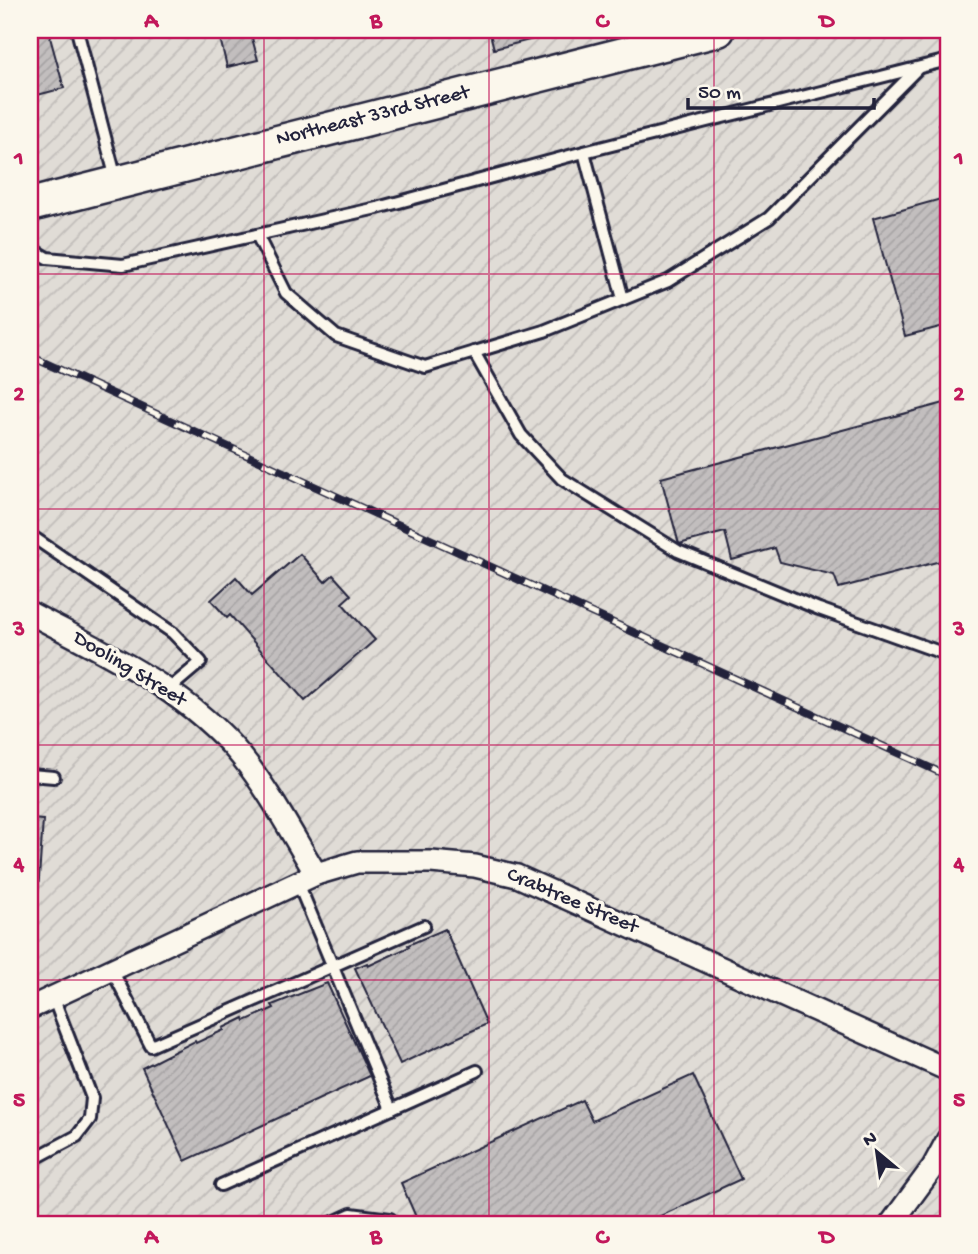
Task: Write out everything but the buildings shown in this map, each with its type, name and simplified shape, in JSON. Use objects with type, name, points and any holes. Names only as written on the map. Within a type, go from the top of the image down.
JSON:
[{"type":"street","name":"Northeast 33rd Street","points":[[30,205],[718,30]]},
{"type":"street","name":"Dooling Street","points":[[30,613],[132,667],[169,690],[215,727],[243,758],[307,878]]},
{"type":"street","name":"Crabtree Street","points":[[30,1008],[307,878],[357,862],[432,862],[475,866],[517,876],[948,1070]]},
{"type":"street","points":[[891,1224],[933,1167],[948,1139]]},
{"type":"lane","points":[[77,30],[116,182]]},
{"type":"lane","points":[[30,234],[35,251],[47,258],[123,265],[377,208],[584,152],[948,60]]},
{"type":"lane","points":[[257,235],[286,293],[336,336],[425,366],[544,331],[668,281],[769,218],[918,68]]},
{"type":"lane","points":[[584,152],[623,299]]},
{"type":"lane","points":[[474,352],[521,435],[562,479],[678,551],[819,609],[948,655]]},
{"type":"lane","points":[[30,535],[173,633],[201,662],[169,690]]},
{"type":"lane","points":[[30,775],[54,777]]},
{"type":"lane","points":[[307,878],[332,966],[392,1109]]},
{"type":"lane","points":[[112,970],[151,1046],[424,926]]},
{"type":"lane","points":[[30,1161],[77,1136],[90,1119],[92,1097],[53,997]]},
{"type":"lane","points":[[221,1185],[477,1071]]},
{"type":"lane","points":[[329,1224],[351,1214],[390,1219],[393,1224]]},
{"type":"shaded area","points":[[30,30],[948,30],[948,1224],[30,1224]]},
{"type":"railway","points":[[30,356],[948,776]]}]
